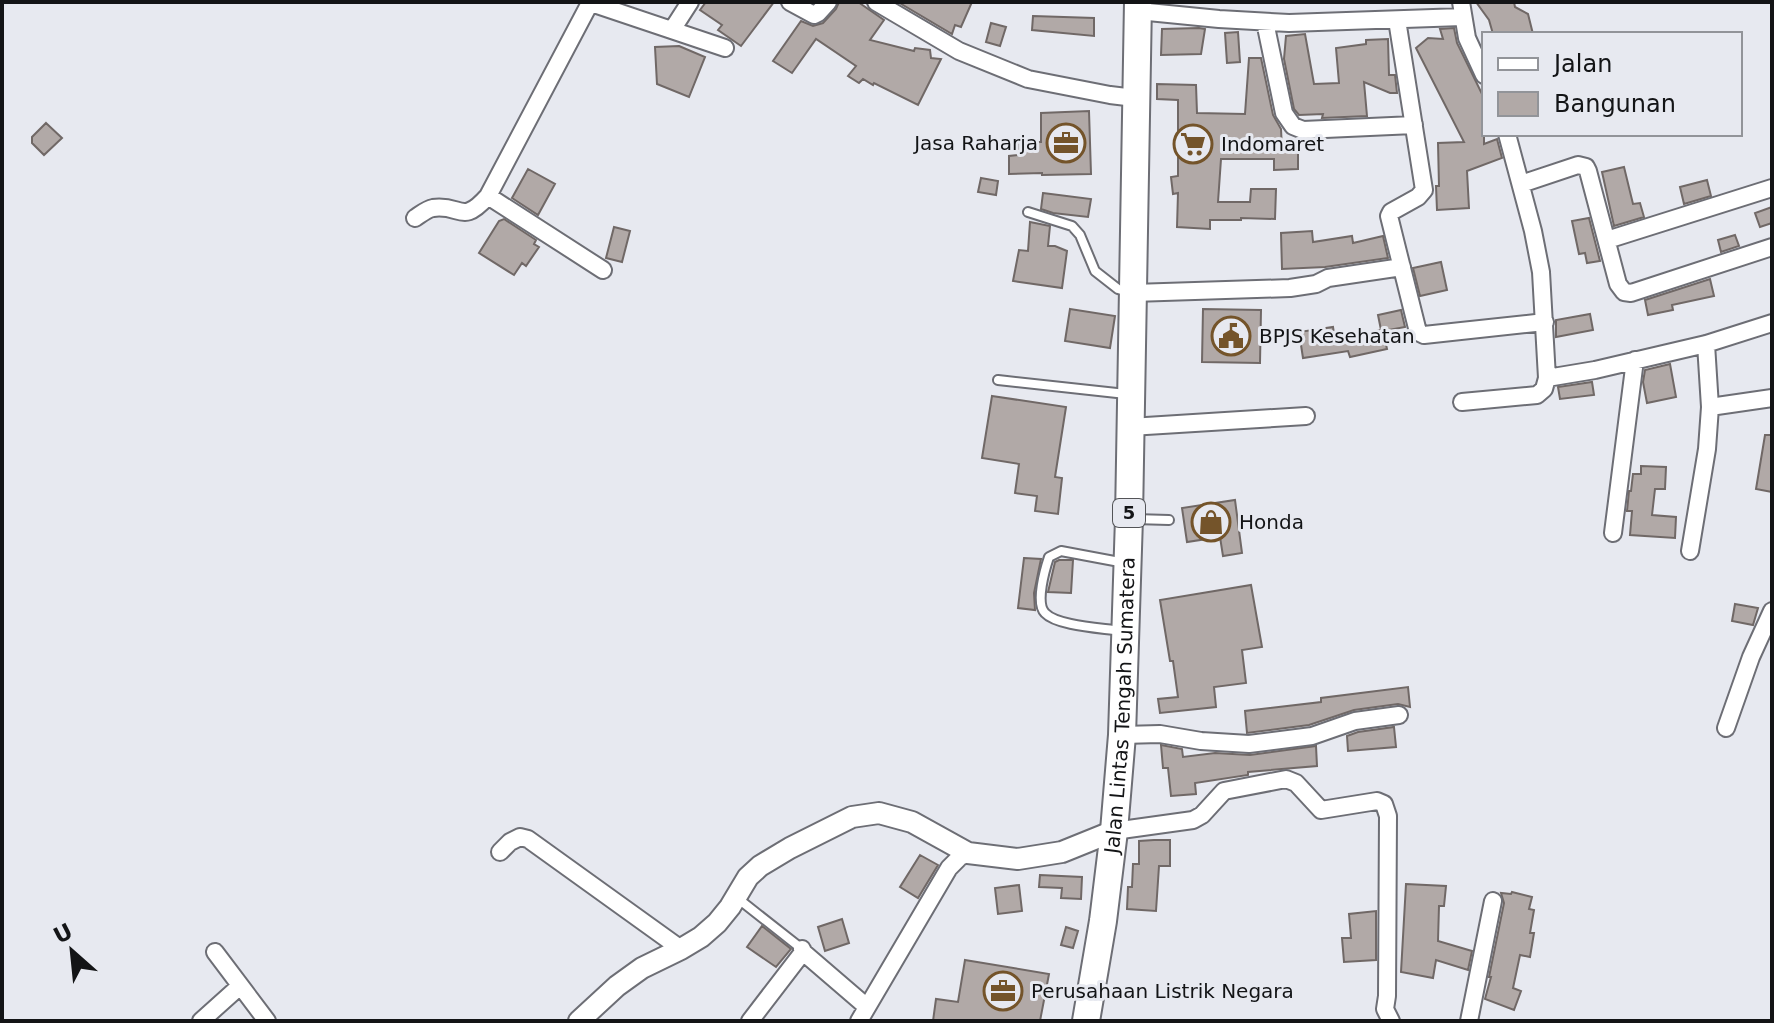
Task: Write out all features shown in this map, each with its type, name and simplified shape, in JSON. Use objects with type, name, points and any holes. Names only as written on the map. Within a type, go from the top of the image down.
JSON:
[{"type":"highway","name":"Jalan Lintas Tengah Sumatera","points":[[1086,1021],[1103,921],[1122,735],[1138,6]]},
{"type":"street","points":[[415,218],[431,208],[467,213],[488,196],[589,2],[725,48]]},
{"type":"street","points":[[672,30],[690,2]]},
{"type":"street","points":[[790,2],[814,15],[828,2]]},
{"type":"street","points":[[876,2],[959,51],[1028,79],[1135,98]]},
{"type":"street","points":[[1138,6],[1289,23],[1397,20],[1462,10],[1467,38],[1482,71]]},
{"type":"street","points":[[1397,20],[1424,190],[1389,216],[1420,334],[1545,322]]},
{"type":"street","points":[[1265,22],[1284,113],[1293,126],[1303,130],[1414,125]]},
{"type":"street","points":[[1462,402],[1537,395],[1544,389],[1547,378],[1541,272],[1508,136]]},
{"type":"street","points":[[1521,184],[1578,165],[1586,167],[1618,284],[1624,292],[1631,293],[1772,247]]},
{"type":"street","points":[[1607,240],[1772,188]]},
{"type":"street","points":[[488,196],[603,270]]},
{"type":"street","points":[[1133,293],[1290,288],[1316,284],[1328,278],[1402,267]]},
{"type":"street","points":[[1547,378],[1706,344],[1772,323]]},
{"type":"street","points":[[1690,551],[1707,449],[1710,407],[1706,344]]},
{"type":"street","points":[[1613,533],[1635,360]]},
{"type":"street","points":[[1710,407],[1772,398]]},
{"type":"street","points":[[1130,427],[1306,416]]},
{"type":"street","points":[[1726,728],[1751,657],[1772,611]]},
{"type":"street","points":[[1122,735],[1160,734],[1249,744],[1312,736],[1355,721],[1399,715]]},
{"type":"street","points":[[579,1021],[642,968],[701,937],[717,923],[748,877],[760,866],[852,817],[879,813],[912,822],[968,853],[1018,859],[1062,852],[1114,831],[1193,820],[1202,815],[1224,791],[1286,779],[1294,781],[1321,810],[1377,801],[1387,808],[1385,1009],[1391,1021]]},
{"type":"street","points":[[500,852],[520,837],[528,839],[681,949]]},
{"type":"street","points":[[750,1021],[802,950],[863,1014],[949,868],[968,853]]},
{"type":"street","points":[[1469,1021],[1493,901]]},
{"type":"street","points":[[215,952],[267,1021]]},
{"type":"street","points":[[201,1021],[240,986]]},
{"type":"lane","points":[[1028,212],[1072,226],[1080,235],[1095,271],[1118,289],[1133,293]]},
{"type":"lane","points":[[998,380],[1131,395]]},
{"type":"lane","points":[[1129,518],[1169,520]]},
{"type":"lane","points":[[1125,632],[1057,621],[1045,614],[1041,606],[1043,572],[1049,557],[1061,551],[1126,563]]},
{"type":"lane","points":[[736,897],[802,950]]},
{"type":"building","points":[[706,2],[774,2],[741,46],[718,30],[722,25],[700,10]]},
{"type":"building","points":[[839,2],[858,2],[884,20],[870,40],[914,51],[915,48],[930,50],[931,58],[941,59],[918,105],[874,83],[863,79],[859,83],[848,76],[856,66],[816,39],[792,73],[773,61],[801,21],[813,26],[823,23]]},
{"type":"building","points":[[898,2],[972,2],[961,27],[955,25],[952,34]]},
{"type":"building","points":[[1476,2],[1514,2],[1515,7],[1528,14],[1532,32],[1492,32],[1489,20]]},
{"type":"building","points":[[1033,16],[1094,18],[1094,36],[1032,30]]},
{"type":"building","points":[[991,23],[1006,27],[1000,46],[986,42]]},
{"type":"building","points":[[1454,28],[1457,43],[1482,94],[1484,144],[1497,139],[1502,158],[1467,171],[1469,208],[1437,210],[1438,143],[1464,142],[1416,48],[1428,38],[1443,39],[1440,29]]},
{"type":"building","points":[[1162,29],[1205,29],[1201,54],[1161,55]]},
{"type":"building","points":[[1238,32],[1240,62],[1227,63],[1225,33]]},
{"type":"building","points":[[1305,34],[1314,84],[1339,83],[1336,48],[1366,44],[1366,40],[1388,39],[1389,75],[1395,75],[1397,93],[1364,82],[1367,116],[1322,118],[1323,114],[1299,115],[1294,109],[1284,59],[1286,36]]},
{"type":"building","points":[[679,46],[705,57],[689,97],[657,84],[655,47]]},
{"type":"building","points":[[1249,58],[1261,58],[1273,115],[1281,129],[1282,149],[1298,149],[1298,169],[1274,170],[1274,159],[1221,159],[1218,202],[1250,202],[1251,189],[1276,189],[1275,219],[1210,220],[1210,229],[1177,227],[1178,193],[1173,194],[1171,177],[1178,176],[1178,100],[1157,99],[1157,84],[1196,85],[1197,113],[1245,114]]},
{"type":"building","name":"Jasa Raharja","points":[[1089,111],[1091,174],[1009,174],[1009,156],[1018,155],[1018,142],[1041,142],[1041,113]]},
{"type":"building","points":[[46,123],[62,138],[44,155],[32,143],[32,137]]},
{"type":"building","points":[[1624,167],[1633,204],[1640,203],[1644,217],[1614,226],[1602,172]]},
{"type":"building","points":[[528,169],[555,184],[538,215],[512,198]]},
{"type":"building","points":[[981,178],[998,181],[996,195],[978,192]]},
{"type":"building","points":[[1707,180],[1711,196],[1684,204],[1680,187]]},
{"type":"building","points":[[1043,193],[1091,199],[1088,217],[1041,209]]},
{"type":"building","points":[[1772,207],[1772,223],[1760,227],[1755,213]]},
{"type":"building","points":[[1589,218],[1600,261],[1587,263],[1585,253],[1579,254],[1572,221]]},
{"type":"building","points":[[504,219],[536,240],[534,244],[539,247],[526,266],[522,263],[514,275],[479,253],[499,221]]},
{"type":"building","points":[[1030,222],[1050,226],[1048,246],[1067,251],[1062,288],[1013,281],[1019,250],[1028,251]]},
{"type":"building","points":[[614,227],[630,231],[622,262],[606,258]]},
{"type":"building","points":[[1312,231],[1313,242],[1352,236],[1353,243],[1383,236],[1388,258],[1325,267],[1282,269],[1281,233]]},
{"type":"building","points":[[1735,235],[1739,246],[1721,252],[1718,240]]},
{"type":"building","points":[[1441,262],[1447,290],[1420,296],[1413,268]]},
{"type":"building","points":[[1710,279],[1714,296],[1672,305],[1673,310],[1648,315],[1645,300]]},
{"type":"building","points":[[1070,309],[1115,316],[1110,348],[1065,341]]},
{"type":"building","name":"BPJS Kesehatan","points":[[1203,309],[1261,310],[1260,363],[1202,362]]},
{"type":"building","points":[[1401,310],[1405,327],[1383,331],[1387,349],[1350,357],[1348,351],[1303,358],[1299,332],[1333,327],[1335,340],[1381,330],[1378,315]]},
{"type":"building","points":[[1590,314],[1593,330],[1556,337],[1556,320]]},
{"type":"building","points":[[1670,364],[1676,397],[1647,403],[1643,382],[1645,370]]},
{"type":"building","points":[[1592,382],[1594,395],[1560,399],[1558,387]]},
{"type":"building","points":[[992,396],[1066,407],[1055,477],[1062,478],[1058,514],[1035,511],[1037,496],[1015,493],[1019,464],[982,458]]},
{"type":"building","points":[[1765,435],[1772,435],[1772,492],[1756,489]]},
{"type":"building","points":[[1641,466],[1666,467],[1665,489],[1655,489],[1652,515],[1676,517],[1675,538],[1630,535],[1632,511],[1627,511],[1629,491],[1633,474],[1641,474]]},
{"type":"building","name":"Honda","points":[[1235,500],[1242,553],[1223,556],[1220,537],[1187,542],[1182,508]]},
{"type":"building","points":[[1024,558],[1041,559],[1034,593],[1035,610],[1018,608]]},
{"type":"building","points":[[1073,560],[1071,593],[1048,592],[1055,562]]},
{"type":"building","points":[[1251,585],[1262,647],[1242,650],[1246,683],[1214,687],[1216,707],[1160,713],[1158,699],[1178,697],[1160,600]]},
{"type":"building","points":[[1735,604],[1758,608],[1753,625],[1732,621]]},
{"type":"building","points":[[1408,687],[1410,707],[1398,704],[1354,710],[1309,725],[1247,733],[1245,711]]},
{"type":"building","points":[[1394,727],[1396,747],[1348,751],[1347,736]]},
{"type":"building","points":[[1161,745],[1182,749],[1183,757],[1215,753],[1250,755],[1316,746],[1317,766],[1248,772],[1248,775],[1195,783],[1196,794],[1171,796],[1168,768],[1163,768]]},
{"type":"building","points":[[1170,840],[1170,866],[1159,866],[1156,911],[1127,909],[1133,864],[1139,864],[1139,841]]},
{"type":"building","points":[[920,855],[938,865],[918,898],[900,887]]},
{"type":"building","points":[[1040,875],[1082,877],[1081,899],[1061,898],[1062,888],[1039,887]]},
{"type":"building","points":[[1406,884],[1446,886],[1444,906],[1439,906],[1438,941],[1472,951],[1468,970],[1436,960],[1433,978],[1401,972]]},
{"type":"building","points":[[1019,885],[1022,911],[998,914],[995,888]]},
{"type":"building","points":[[1501,893],[1532,897],[1529,909],[1534,910],[1530,957],[1520,955],[1513,988],[1521,991],[1514,1010],[1485,999],[1504,903]]},
{"type":"building","points":[[1376,911],[1376,960],[1344,962],[1342,938],[1351,938],[1349,914]]},
{"type":"building","points":[[842,919],[849,943],[825,951],[818,927]]},
{"type":"building","points":[[762,926],[791,949],[776,967],[747,947]]},
{"type":"building","points":[[1066,927],[1078,931],[1073,948],[1061,945]]},
{"type":"building","name":"Perusahaan Listrik Negara","points":[[965,960],[1049,974],[1040,1021],[933,1021],[936,999],[958,1002]]},
{"type":"place","name":"Jasa Raharja","points":[[1066,143]]},
{"type":"place","name":"Indomaret","points":[[1193,144]]},
{"type":"place","name":"BPJS Kesehatan","points":[[1231,336]]},
{"type":"place","name":"Honda","points":[[1211,522]]},
{"type":"place","name":"Perusahaan Listrik Negara","points":[[1003,991]]}]
